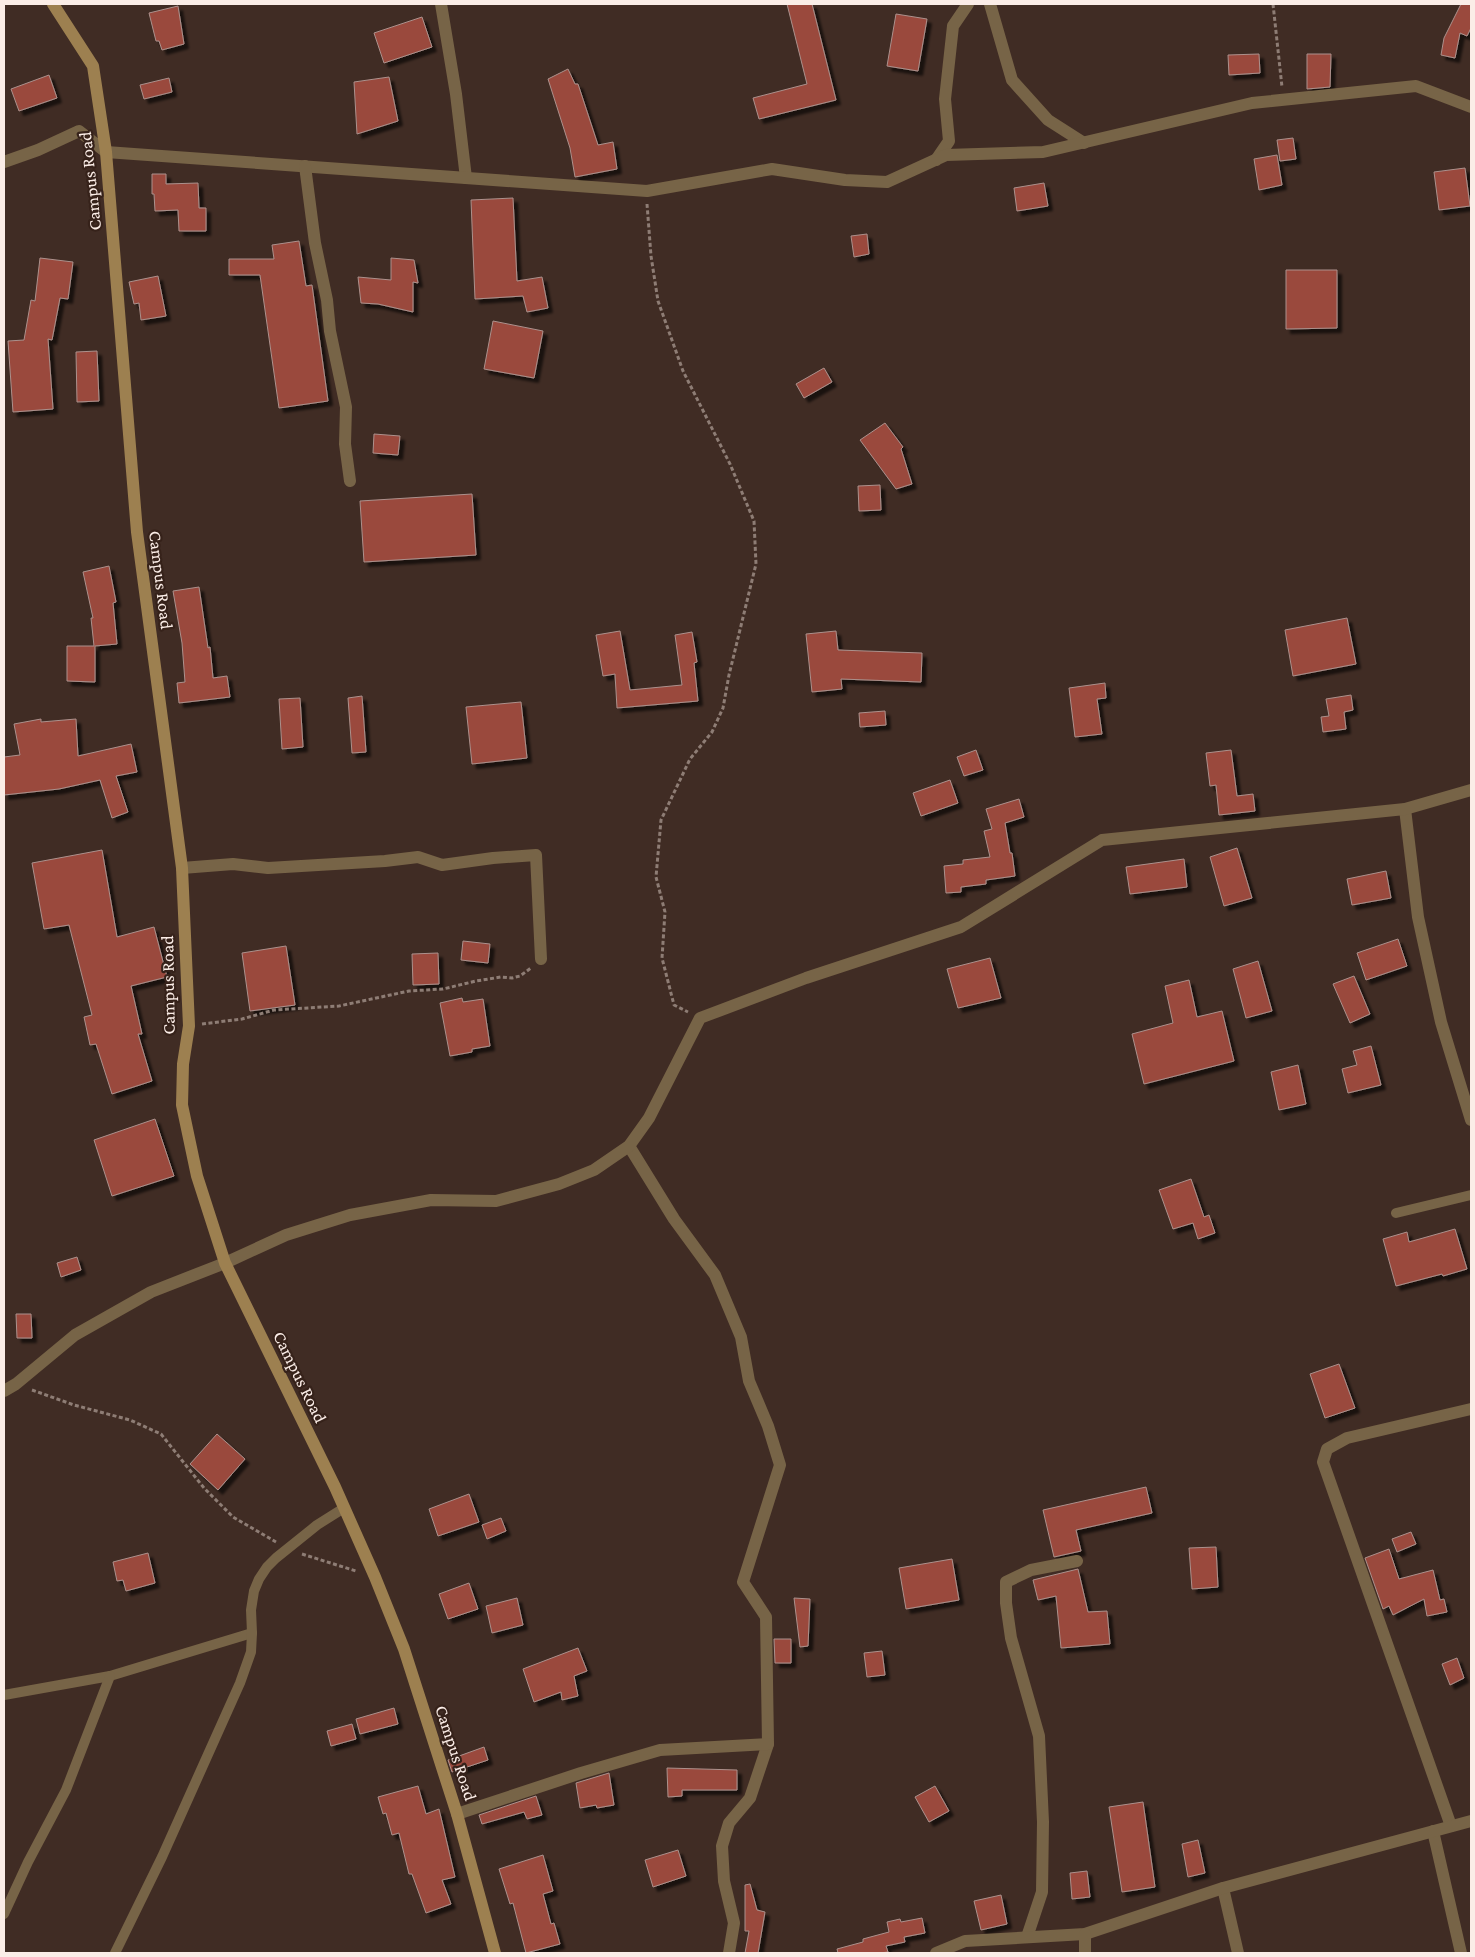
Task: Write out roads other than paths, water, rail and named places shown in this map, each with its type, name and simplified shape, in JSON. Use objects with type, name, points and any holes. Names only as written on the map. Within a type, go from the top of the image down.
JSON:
[{"type":"street","name":"Campus Road","points":[[53,4],[93,66],[106,152],[137,532],[182,868],[189,1026],[183,1064],[182,1106],[197,1176],[225,1263],[344,1508],[375,1577],[404,1649],[457,1814],[495,1953]]},
{"type":"street","points":[[441,4],[456,94],[466,178]]},
{"type":"street","points":[[936,160],[949,141],[945,99],[953,26],[968,4]]},
{"type":"street","points":[[990,4],[1012,80],[1048,120],[1084,143]]},
{"type":"street","points":[[4,162],[38,150],[78,131],[106,152],[647,191],[772,168],[844,180],[887,182],[946,156],[1043,152],[1252,104],[1416,86],[1471,107]]},
{"type":"street","points":[[305,166],[315,243],[346,407],[345,444],[350,481]]},
{"type":"street","points":[[4,1391],[16,1384],[75,1335],[151,1292],[225,1263],[286,1235],[350,1215],[431,1200],[496,1201],[559,1184],[594,1170],[629,1146],[649,1118],[700,1018],[806,978],[961,927],[1102,840],[1405,809],[1471,790]]},
{"type":"street","points":[[1405,809],[1418,917],[1440,1022],[1471,1120]]},
{"type":"street","points":[[182,868],[233,864],[268,868],[418,858],[442,865],[536,855],[542,959]]},
{"type":"street","points":[[629,1146],[674,1219],[715,1275],[741,1337],[749,1381],[768,1426],[780,1465],[743,1582],[766,1617],[768,1744],[750,1798],[728,1824],[722,1846],[724,1881],[734,1923],[729,1953]]},
{"type":"street","points":[[1451,1826],[1323,1462],[1326,1449],[1347,1438],[1471,1410]]},
{"type":"street","points":[[1028,1937],[1042,1892],[1043,1822],[1039,1736],[1011,1638],[1006,1603],[1006,1582],[1031,1570],[1077,1561]]},
{"type":"street","points":[[457,1814],[581,1773],[660,1750],[768,1744]]},
{"type":"street","points":[[936,1953],[965,1941],[1085,1934],[1224,1888],[1471,1821]]},
{"type":"street","points":[[1433,1831],[1461,1953]]},
{"type":"street","points":[[1224,1888],[1238,1953]]},
{"type":"street","points":[[1085,1934],[1085,1953]]},
{"type":"lane","points":[[1396,1213],[1471,1195]]},
{"type":"lane","points":[[115,1953],[162,1857],[240,1683],[251,1652],[251,1610],[254,1590],[259,1579],[267,1567],[288,1549],[317,1525],[344,1508]]},
{"type":"lane","points":[[4,1696],[110,1676],[252,1633]]},
{"type":"lane","points":[[4,1914],[28,1862],[66,1790],[110,1676]]}]
